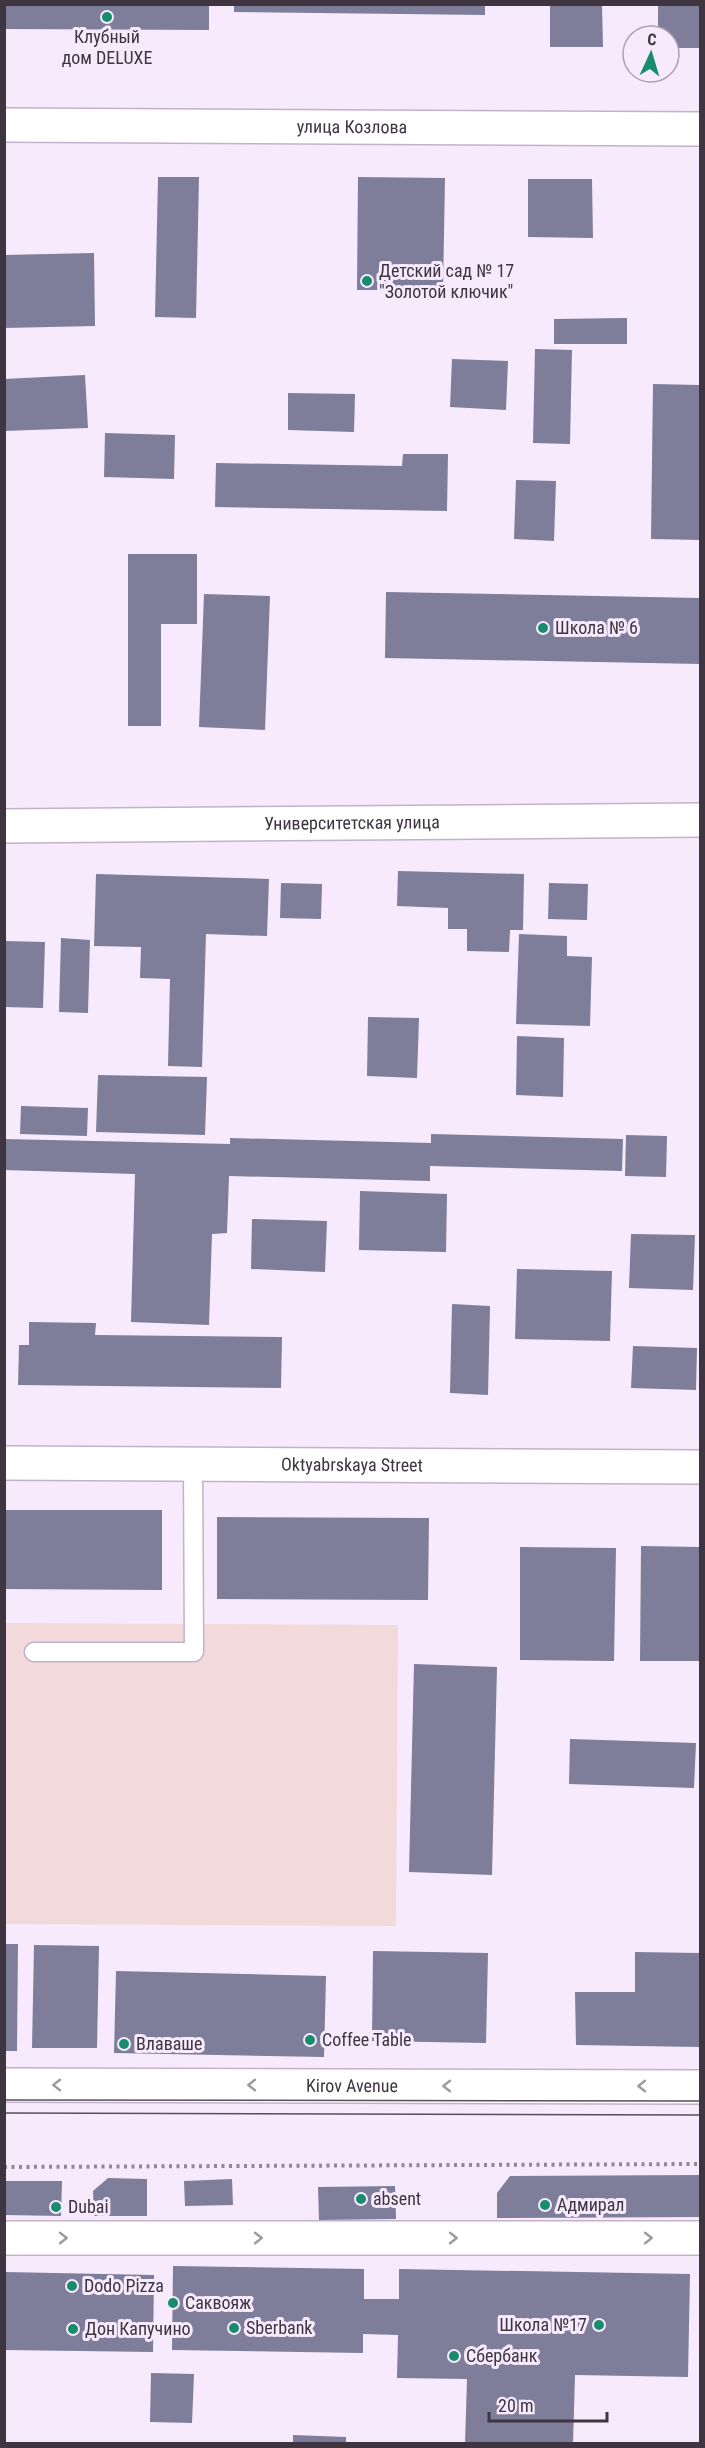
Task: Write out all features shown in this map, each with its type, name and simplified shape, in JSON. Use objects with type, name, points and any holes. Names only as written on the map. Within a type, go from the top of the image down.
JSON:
[{"type":"street","name":"улица Козлова","points":[[4,124],[700,129]]},
{"type":"street","name":"Университетская улица","points":[[4,826],[700,820]]},
{"type":"street","name":"Oktyabrskaya Street","points":[[4,1463],[700,1467]]},
{"type":"street","name":"Kirov Avenue","points":[[4,2085],[700,2086]]},
{"type":"street","points":[[4,2238],[700,2238]]},
{"type":"lane","points":[[34,1652],[194,1652],[192,1464]]},
{"type":"path","points":[[4,2167],[700,2164]]},
{"type":"shaded area","points":[[5,1623],[398,1625],[396,1926],[5,1924]]},
{"type":"building","name":"Клубный дом DELUXE","points":[[4,4],[209,4],[209,30],[4,29]]},
{"type":"building","points":[[234,4],[485,4],[485,15],[234,12]]},
{"type":"building","points":[[550,4],[602,4],[603,47],[550,47]]},
{"type":"building","points":[[658,4],[700,4],[700,48],[681,48],[681,24],[658,24]]},
{"type":"building","points":[[158,177],[199,177],[196,318],[155,317]]},
{"type":"building","points":[[358,177],[445,178],[443,290],[357,290]]},
{"type":"building","points":[[528,179],[592,179],[593,238],[528,237]]},
{"type":"building","points":[[94,253],[95,326],[4,328],[4,255]]},
{"type":"building","points":[[627,318],[627,344],[554,344],[554,319]]},
{"type":"building","points":[[535,349],[572,350],[570,444],[533,443]]},
{"type":"building","points":[[452,359],[508,361],[506,410],[450,407]]},
{"type":"building","points":[[85,375],[88,428],[4,431],[4,379]]},
{"type":"building","points":[[653,384],[700,385],[700,540],[651,539]]},
{"type":"building","points":[[288,393],[355,394],[354,432],[288,430]]},
{"type":"building","points":[[105,433],[175,435],[174,479],[104,477]]},
{"type":"building","points":[[403,454],[448,454],[447,511],[215,507],[216,463],[402,466]]},
{"type":"building","points":[[516,480],[556,481],[554,541],[514,539]]},
{"type":"building","points":[[128,554],[197,554],[197,624],[161,624],[161,726],[128,726]]},
{"type":"building","name":"Школа № 6","points":[[386,592],[700,598],[700,664],[385,658]]},
{"type":"building","points":[[204,594],[270,596],[265,730],[199,727]]},
{"type":"building","points":[[398,871],[524,874],[523,930],[510,930],[509,952],[467,951],[467,929],[448,929],[448,908],[397,906]]},
{"type":"building","points":[[96,874],[269,879],[267,936],[206,934],[202,1067],[168,1066],[170,979],[140,978],[141,947],[94,946]]},
{"type":"building","points":[[281,883],[322,884],[321,919],[280,918]]},
{"type":"building","points":[[549,883],[588,884],[587,920],[548,919]]},
{"type":"building","points":[[519,934],[567,936],[567,956],[592,957],[590,1026],[516,1024]]},
{"type":"building","points":[[61,938],[90,940],[88,1013],[59,1012]]},
{"type":"building","points":[[4,941],[45,942],[43,1008],[4,1007]]},
{"type":"building","points":[[368,1017],[419,1018],[417,1078],[367,1076]]},
{"type":"building","points":[[517,1036],[564,1038],[563,1097],[516,1095]]},
{"type":"building","points":[[98,1075],[207,1077],[205,1135],[96,1132]]},
{"type":"building","points":[[21,1106],[88,1108],[87,1136],[20,1134]]},
{"type":"building","points":[[431,1134],[623,1139],[622,1171],[430,1166],[430,1181],[229,1176],[227,1233],[212,1234],[209,1325],[131,1322],[135,1174],[4,1170],[4,1139],[230,1144],[230,1138],[431,1143]]},
{"type":"building","points":[[626,1135],[667,1136],[666,1177],[625,1176]]},
{"type":"building","points":[[360,1191],[447,1194],[446,1252],[359,1250]]},
{"type":"building","points":[[252,1219],[327,1221],[325,1272],[251,1269]]},
{"type":"building","points":[[631,1234],[695,1235],[693,1290],[629,1288]]},
{"type":"building","points":[[517,1269],[612,1271],[610,1341],[515,1339]]},
{"type":"building","points":[[452,1304],[490,1306],[488,1395],[450,1393]]},
{"type":"building","points":[[29,1322],[96,1323],[95,1335],[282,1337],[281,1388],[18,1385],[19,1345],[29,1345]]},
{"type":"building","points":[[633,1346],[697,1348],[696,1390],[631,1388]]},
{"type":"building","points":[[4,1510],[162,1510],[162,1590],[4,1589]]},
{"type":"building","points":[[217,1517],[429,1518],[428,1600],[217,1599]]},
{"type":"building","points":[[641,1546],[700,1547],[699,1661],[640,1661]]},
{"type":"building","points":[[520,1547],[616,1548],[614,1661],[520,1660]]},
{"type":"building","points":[[414,1664],[497,1667],[492,1875],[409,1872]]},
{"type":"building","points":[[570,1739],[696,1743],[694,1788],[569,1784]]},
{"type":"building","points":[[4,1944],[18,1944],[17,2051],[4,2051]]},
{"type":"building","points":[[34,1945],[99,1946],[97,2048],[32,2048]]},
{"type":"building","points":[[373,1951],[488,1953],[486,2043],[372,2041]]},
{"type":"building","points":[[635,1952],[700,1953],[700,2047],[576,2045],[575,1992],[635,1992]]},
{"type":"building","points":[[116,1971],[326,1976],[324,2057],[114,2053]]},
{"type":"building","points":[[700,2175],[700,2217],[497,2218],[497,2193],[510,2176]]},
{"type":"building","points":[[108,2178],[147,2179],[147,2216],[94,2216],[93,2191]]},
{"type":"building","points":[[232,2179],[233,2205],[185,2206],[184,2181]]},
{"type":"building","points":[[4,2181],[62,2181],[61,2216],[4,2215]]},
{"type":"building","points":[[395,2186],[396,2219],[319,2220],[318,2187]]},
{"type":"building","points":[[173,2266],[364,2269],[364,2299],[399,2299],[399,2269],[690,2274],[688,2377],[575,2375],[573,2444],[465,2444],[467,2379],[397,2378],[398,2335],[363,2334],[363,2353],[172,2350]]},
{"type":"building","points":[[5,2272],[154,2275],[153,2352],[5,2350]]},
{"type":"building","points":[[151,2373],[194,2374],[192,2423],[150,2422]]},
{"type":"building","points":[[293,2435],[346,2437],[346,2444],[293,2444]]},
{"type":"tram line","points":[[4,2100],[700,2101]]},
{"type":"tram line","points":[[4,2113],[700,2115]]},
{"type":"place","name":"Клубный дом DELUXE","points":[[107,17]]},
{"type":"place","name":"Детский сад № 17 \"Золотой ключик\"","points":[[367,281]]},
{"type":"place","name":"Школа № 6","points":[[543,628]]},
{"type":"place","name":"Coffee Table","points":[[310,2040]]},
{"type":"place","name":"Влаваше","points":[[124,2044]]},
{"type":"place","name":"absent","points":[[361,2199]]},
{"type":"place","name":"Адмирал","points":[[545,2205]]},
{"type":"place","name":"Dubai","points":[[56,2207]]},
{"type":"place","name":"Dodo Pizza","points":[[72,2286]]},
{"type":"place","name":"Саквояж","points":[[173,2303]]},
{"type":"place","name":"Школа №17","points":[[599,2325]]},
{"type":"place","name":"Sberbank","points":[[234,2328]]},
{"type":"place","name":"Дон Капучино","points":[[73,2329]]},
{"type":"place","name":"Сбербанк","points":[[454,2356]]}]
